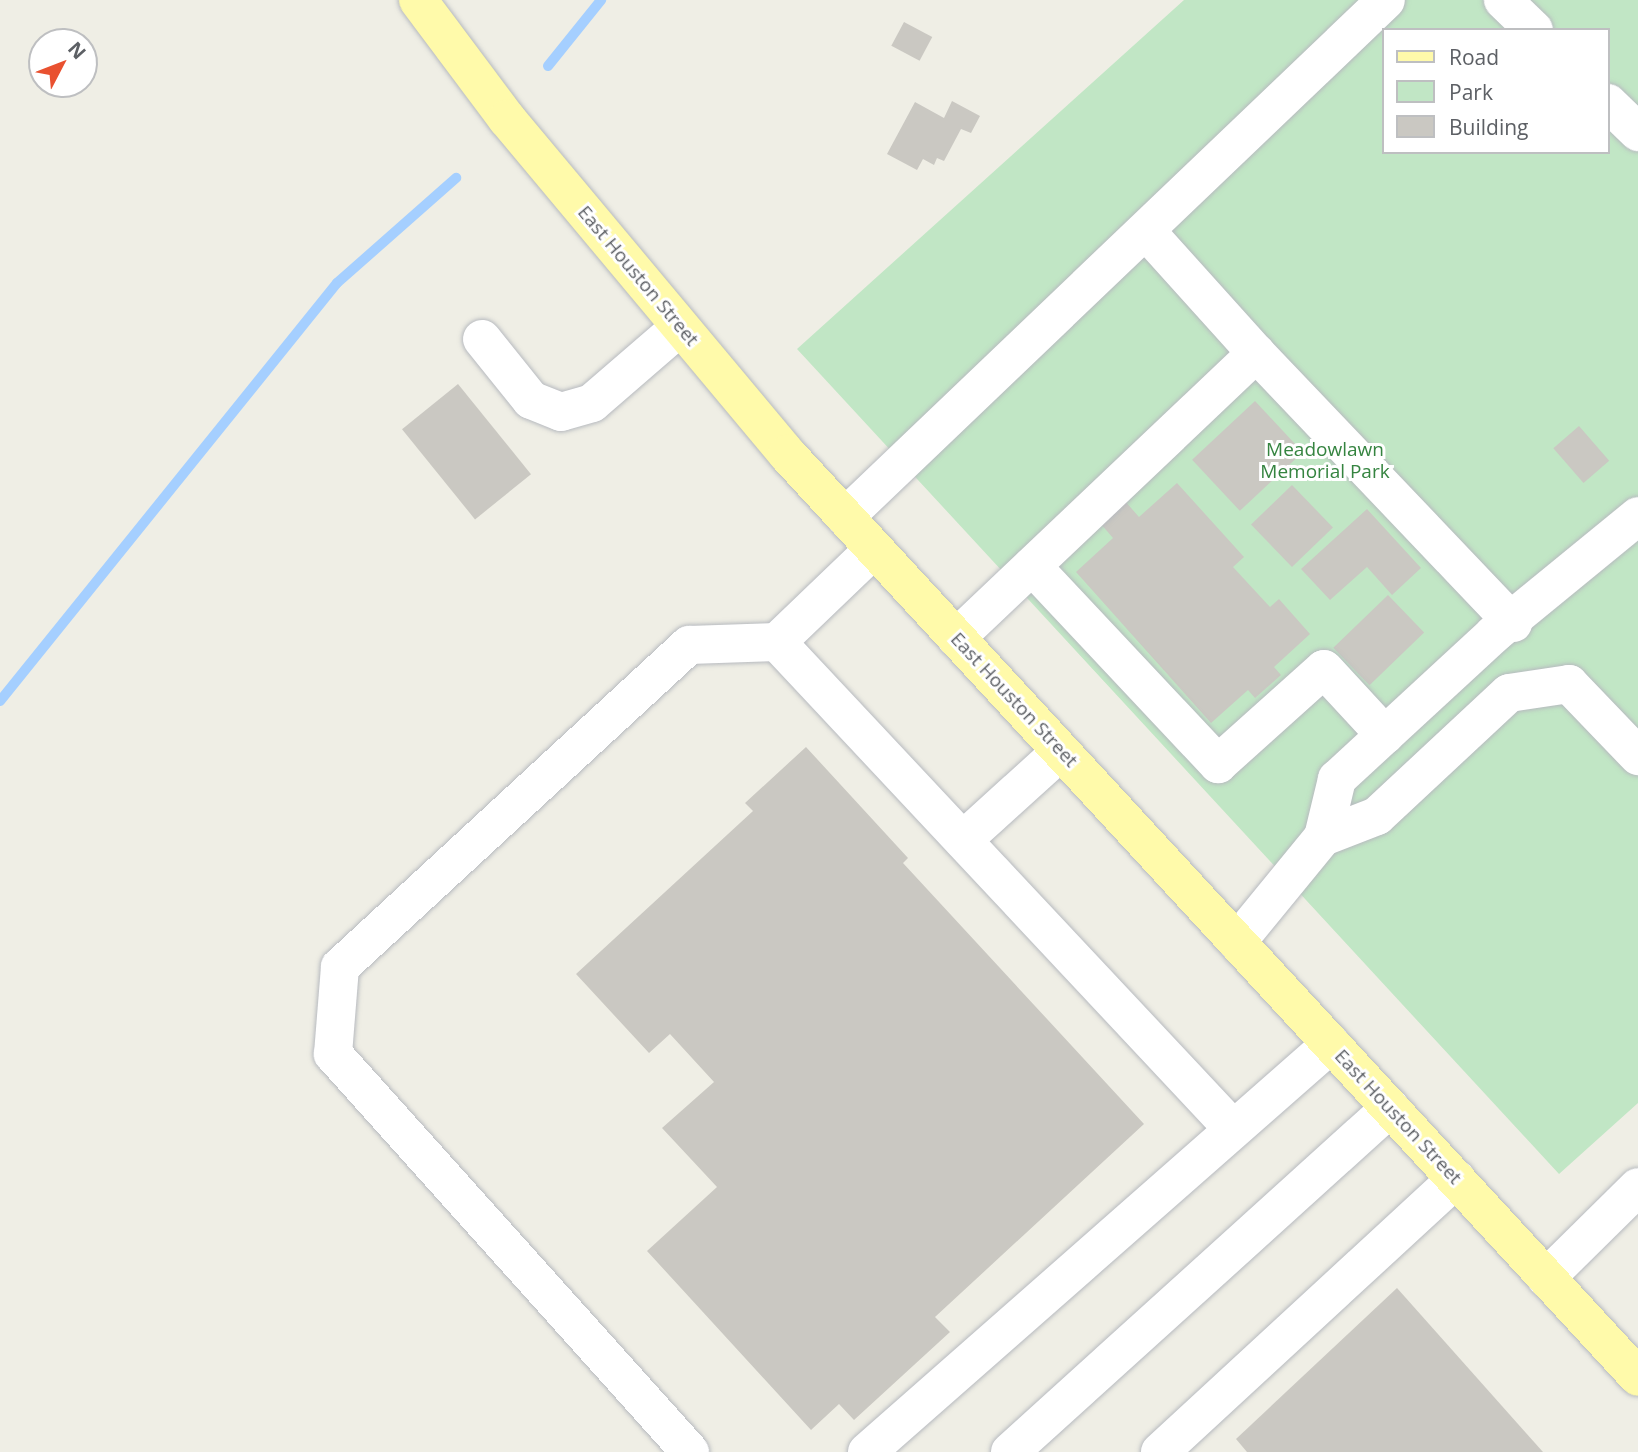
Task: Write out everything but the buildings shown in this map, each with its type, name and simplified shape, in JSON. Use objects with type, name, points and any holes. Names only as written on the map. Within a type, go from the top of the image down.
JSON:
[{"type":"main road","name":"East Houston Street","points":[[418,0],[507,119],[680,327],[845,517],[1638,1377]]},
{"type":"lane","points":[[845,517],[1147,232],[1386,0]]},
{"type":"lane","points":[[1503,0],[1532,28]]},
{"type":"lane","points":[[1610,105],[1638,132]]},
{"type":"lane","points":[[1147,232],[1256,353],[1513,623]]},
{"type":"lane","points":[[482,339],[531,400],[561,412],[592,403],[680,327]]},
{"type":"lane","points":[[956,638],[1256,353]]},
{"type":"lane","points":[[1237,942],[1323,837],[1337,779],[1494,634],[1513,623],[1638,516]]},
{"type":"lane","points":[[690,1452],[333,1054],[340,967],[689,645],[777,642],[874,549]]},
{"type":"lane","points":[[1032,566],[1218,764],[1324,669],[1385,735]]},
{"type":"lane","points":[[777,642],[1233,1129]]},
{"type":"lane","points":[[1323,837],[1377,816],[1509,693],[1569,684],[1638,756]]},
{"type":"lane","points":[[963,840],[1061,751]]},
{"type":"lane","points":[[867,1452],[1331,1044]]},
{"type":"lane","points":[[1010,1452],[1390,1108]]},
{"type":"lane","points":[[1160,1452],[1455,1179]]},
{"type":"lane","points":[[1546,1278],[1638,1187]]},
{"type":"green space","name":"Meadowlawn Memorial Park","points":[[1184,0],[1638,0],[1638,1103],[1559,1174],[797,349]]},
{"type":"waterway","points":[[548,66],[601,0]]},
{"type":"waterway","points":[[0,701],[337,283],[456,178]]}]
